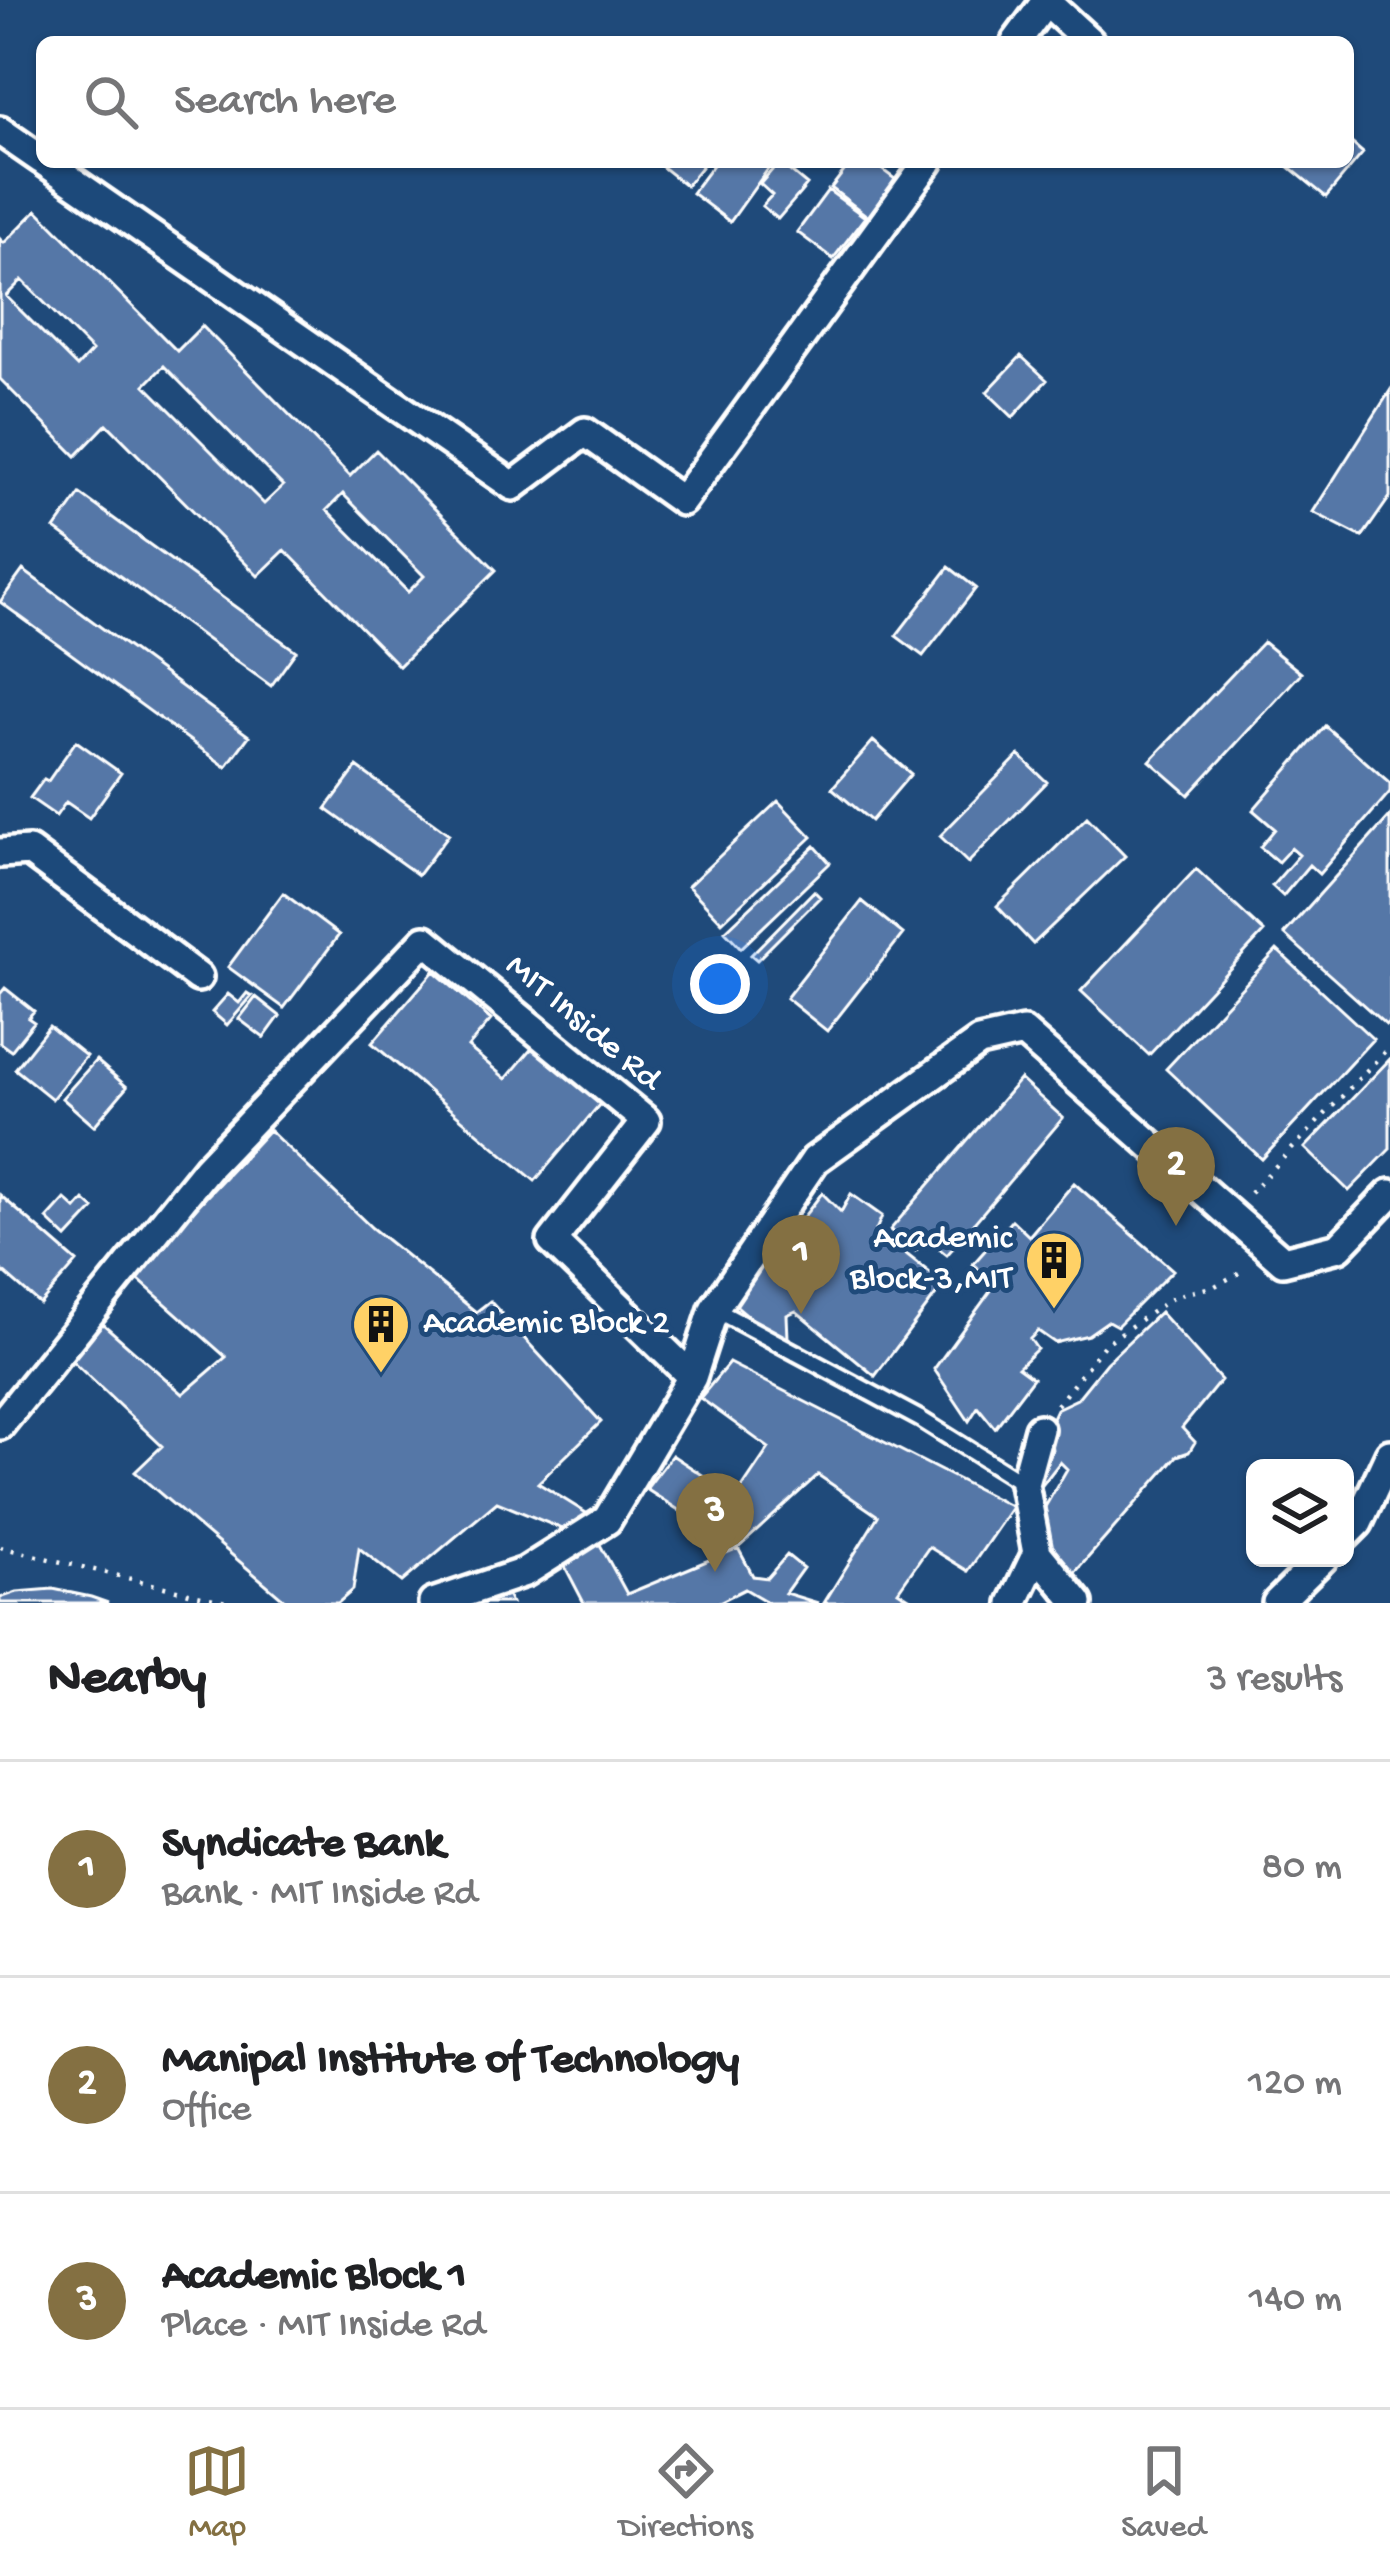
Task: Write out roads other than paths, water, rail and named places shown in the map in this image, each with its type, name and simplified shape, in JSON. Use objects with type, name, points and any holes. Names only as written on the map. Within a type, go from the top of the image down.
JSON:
[{"type":"street","points":[[1020,36],[1046,0],[1084,36]]},
{"type":"street","points":[[0,131],[36,156]]},
{"type":"street","points":[[54,168],[513,486],[585,432],[682,501],[924,168]]},
{"type":"street","points":[[0,853],[29,851],[198,976]]},
{"type":"street","name":"MIT Inside Rd","points":[[0,1425],[207,1168],[425,940],[646,1121],[552,1241],[692,1377]]},
{"type":"street","points":[[433,1603],[525,1572],[607,1520],[692,1377],[714,1309],[815,1160],[980,1042],[1023,1031],[1283,1261],[1339,1247],[1390,1194]]},
{"type":"street","points":[[1039,1429],[1024,1484],[1037,1553],[1078,1603]]},
{"type":"street","points":[[1354,1527],[1390,1454]]},
{"type":"street","points":[[1012,1603],[1037,1553]]},
{"type":"street","points":[[1277,1603],[1314,1567]]},
{"type":"lane","points":[[714,1309],[920,1419],[1024,1484]]},
{"type":"place","name":"Manipal Institute of Technology","points":[[1176,1226]]},
{"type":"place","name":"Academic Block-3,MIT","points":[[1054,1311]]},
{"type":"place","name":"Syndicate Bank","points":[[801,1314]]},
{"type":"place","name":"Academic Block 2","points":[[381,1375]]},
{"type":"place","name":"Academic Block 1","points":[[715,1572]]}]
